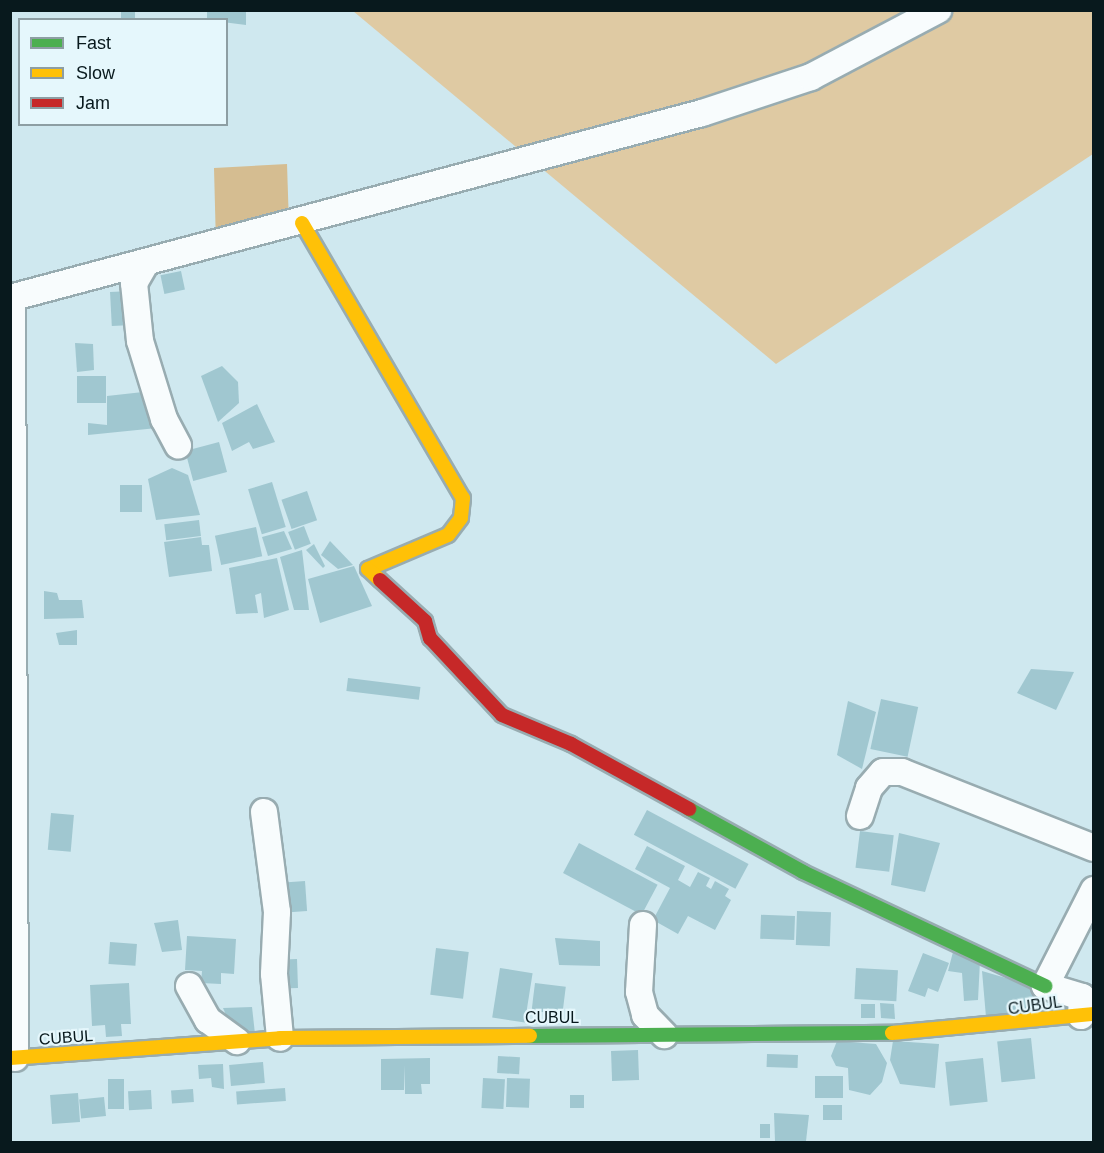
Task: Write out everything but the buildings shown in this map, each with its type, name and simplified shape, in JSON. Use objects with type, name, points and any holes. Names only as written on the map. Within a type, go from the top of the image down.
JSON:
[{"type":"street","points":[[13,1058],[11,298],[144,266],[702,113],[800,80],[938,10]]},
{"type":"street","points":[[302,223],[463,498],[461,518],[448,535],[368,569],[425,621],[430,638],[502,715],[571,744],[803,872],[1045,986],[1082,997],[1087,1015]]},
{"type":"street","points":[[144,266],[134,283],[140,341],[178,445]]},
{"type":"street","points":[[860,816],[868,788],[882,772],[902,772],[1094,848]]},
{"type":"street","points":[[264,812],[277,912],[274,974],[280,1038]]},
{"type":"street","points":[[1045,986],[1094,890]]},
{"type":"street","points":[[643,926],[639,992],[645,1015],[664,1035]]},
{"type":"street","points":[[189,986],[208,1020],[237,1041]]},
{"type":"street","name":"CUBUL","points":[[13,1058],[280,1038],[887,1033],[998,1027],[1087,1015]]},
{"type":"shaded area","points":[[353,11],[1093,11],[1093,154],[776,364]]},
{"type":"shaded area","points":[[287,164],[289,225],[216,245],[214,168]]},
{"type":"traffic: fast","points":[[689,809],[803,872],[1045,986]]},
{"type":"traffic: fast","points":[[530,1036],[892,1033]]},
{"type":"traffic: slow","points":[[302,223],[463,498],[461,518],[448,535],[368,569],[380,580]]},
{"type":"traffic: slow","points":[[892,1033],[1094,1014]]},
{"type":"traffic: slow","points":[[10,1058],[280,1038],[530,1036]]},
{"type":"traffic: jam","points":[[380,580],[425,621],[430,638],[502,715],[571,744],[689,809]]}]
